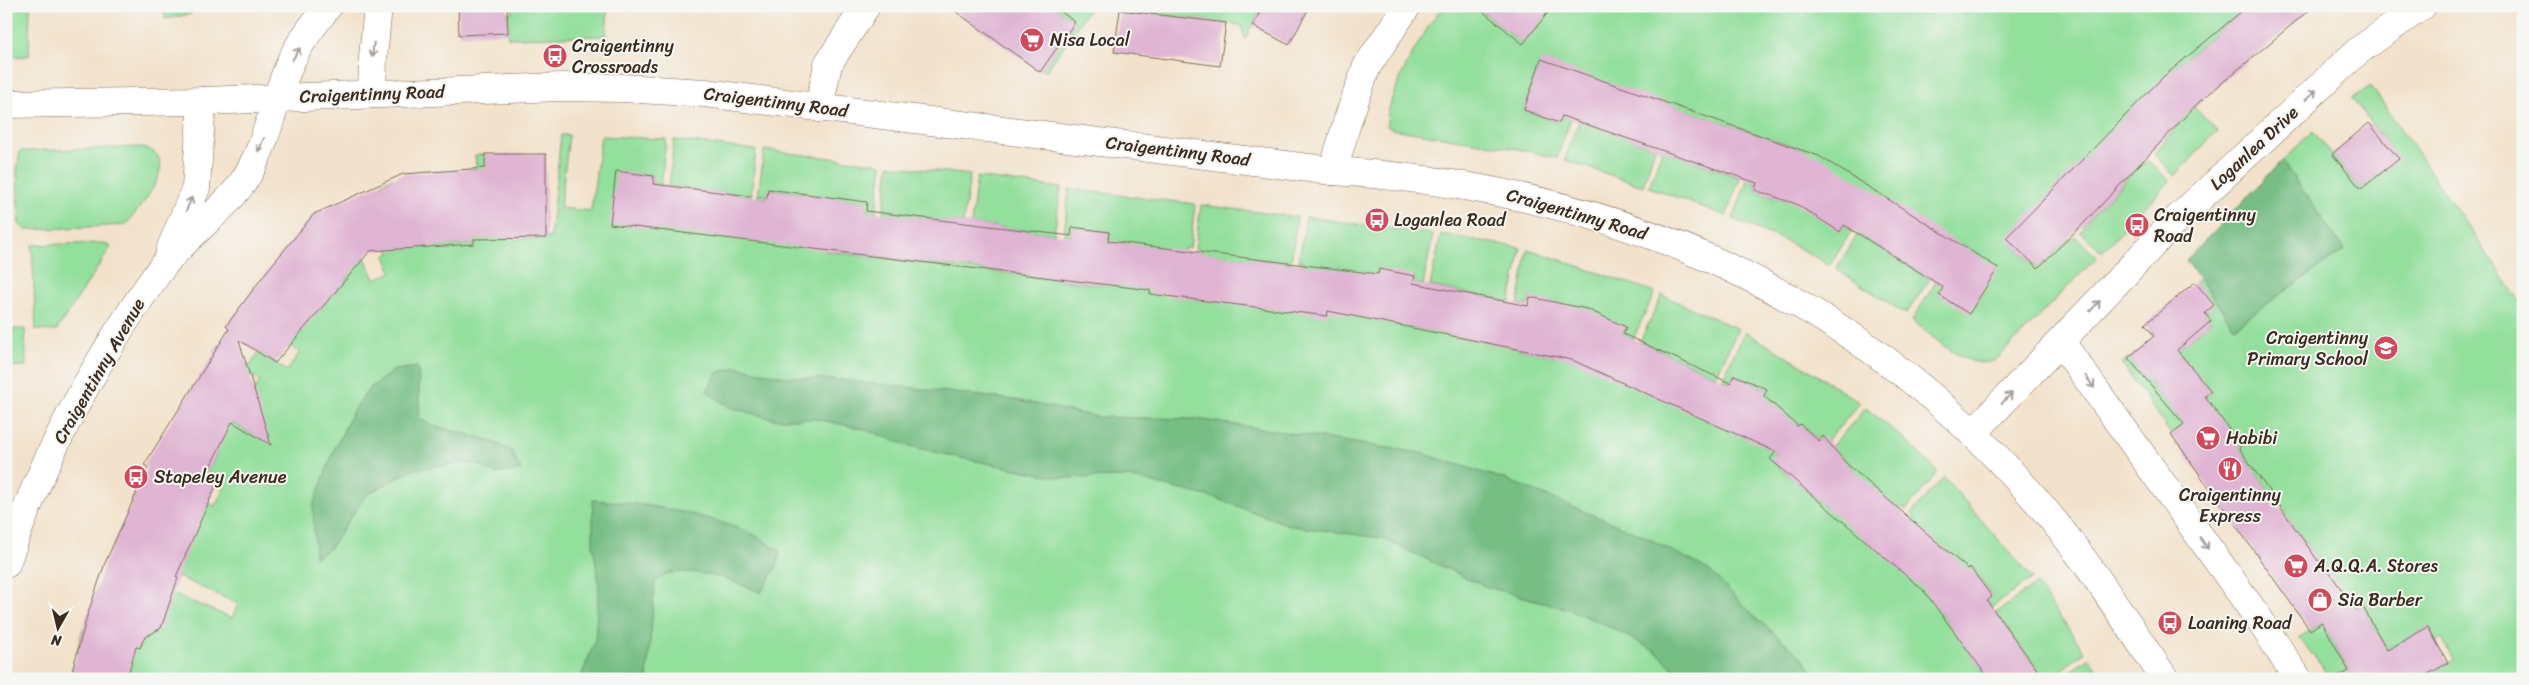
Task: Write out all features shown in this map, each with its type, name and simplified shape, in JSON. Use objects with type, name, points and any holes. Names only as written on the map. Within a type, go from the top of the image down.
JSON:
[{"type":"street","name":"Craigentinny Avenue","points":[[164,265],[243,182],[263,144],[276,98],[292,58],[328,6]]},
{"type":"street","points":[[372,94],[373,57],[378,6]]},
{"type":"street","points":[[819,108],[828,64],[866,6]]},
{"type":"street","points":[[1333,171],[1348,119],[1367,66],[1407,6]]},
{"type":"street","name":"Loganlea Drive","points":[[1973,433],[2175,221],[2358,52],[2422,6]]},
{"type":"street","name":"Craigentinny Road","points":[[6,104],[202,101],[561,87],[705,93],[1333,171],[1414,177],[1515,194],[1580,211],[1664,239],[1764,283],[1849,334],[1912,380],[1973,433],[2019,480],[2064,535],[2165,679]]},
{"type":"street","name":"Craigentinny Avenue","points":[[7,561],[29,503],[73,410],[95,371],[164,265],[196,188],[202,101]]},
{"type":"street","points":[[2061,342],[2253,611],[2298,679]]},
{"type":"green space","points":[[6,6],[30,6],[29,56],[6,57]]},
{"type":"green space","points":[[165,6],[187,6],[191,14],[165,19]]},
{"type":"green space","points":[[512,6],[608,6],[606,36],[508,38],[507,13],[512,13]]},
{"type":"green space","points":[[1053,6],[1091,6],[1046,72],[1042,69],[1075,22]]},
{"type":"green space","points":[[1091,6],[1263,6],[1245,39],[1241,25]]},
{"type":"green space","points":[[1443,6],[1488,6],[1483,12],[1521,42],[1552,6],[2248,6],[2176,66],[2203,99],[2194,107],[2217,131],[2175,176],[2154,154],[2184,117],[2159,93],[2012,244],[2037,268],[2069,239],[2071,241],[2075,236],[2097,257],[1999,357],[1989,362],[1977,362],[1966,359],[1954,352],[1912,320],[1936,282],[1944,287],[1939,295],[1997,268],[1844,225],[1852,230],[1830,265],[1783,240],[1733,219],[1747,180],[1757,184],[1755,190],[1787,201],[1805,151],[1541,60],[1524,110],[1559,123],[1562,115],[1571,118],[1557,158],[1518,149],[1391,129],[1387,126],[1388,113],[1399,81],[1416,47]]},
{"type":"green space","name":"Craigentinny Primary School","points":[[2371,86],[2523,306],[2523,672],[2507,679],[2419,679],[2453,660],[2442,638],[2436,641],[2428,627],[2387,650],[2362,605],[2324,626],[2353,679],[2332,679],[2299,638],[2348,604],[2321,560],[2318,561],[2284,513],[2286,510],[2276,496],[2274,498],[2239,448],[2241,446],[2209,407],[2171,434],[2121,363],[2128,358],[2179,418],[2211,391],[2177,350],[2211,321],[2205,313],[2195,282],[2199,279],[2234,327],[2344,250],[2282,161],[2313,131],[2361,189],[2398,159],[2352,98]]},
{"type":"green space","points":[[1579,121],[1655,148],[1643,186],[1565,160]]},
{"type":"green space","points":[[561,135],[569,135],[560,208],[591,211],[601,136],[666,139],[661,185],[653,184],[654,176],[616,172],[799,246],[805,193],[769,189],[767,198],[758,197],[764,150],[882,164],[876,213],[866,211],[866,202],[831,198],[825,251],[1102,285],[1109,232],[1072,227],[1071,236],[1064,235],[1069,189],[1195,204],[1190,248],[1184,248],[1184,251],[1304,265],[1304,262],[1299,261],[1306,217],[1433,234],[1423,285],[1413,283],[1415,276],[1369,319],[1554,356],[1530,297],[1528,305],[1518,304],[1528,249],[1655,292],[1633,339],[1623,334],[1626,327],[1572,360],[1767,389],[1734,375],[1730,382],[1722,379],[1745,332],[1802,365],[1860,403],[1826,442],[1819,441],[1800,424],[1764,442],[1776,452],[1771,460],[1824,506],[1913,521],[1915,518],[1911,514],[1944,477],[2032,578],[1992,607],[1987,601],[1992,596],[1970,567],[1929,597],[1989,679],[127,679],[130,667],[77,652],[83,628],[140,648],[143,640],[104,566],[232,618],[238,604],[170,573],[184,522],[133,500],[135,495],[158,505],[195,497],[215,506],[225,485],[206,475],[218,451],[169,427],[211,411],[252,434],[260,433],[245,407],[260,381],[214,352],[218,346],[250,366],[259,352],[287,371],[300,352],[288,345],[349,277],[338,267],[342,262],[302,228],[317,212],[331,234],[362,252],[375,279],[392,272],[385,256],[390,253],[384,242],[405,232],[382,183],[392,178],[401,202],[420,201],[424,247],[474,244],[469,169],[476,168],[475,155],[485,154],[516,206],[515,239],[550,238]]},
{"type":"green space","points":[[674,140],[756,150],[751,196],[669,186]]},
{"type":"green space","points":[[141,147],[154,152],[160,161],[160,171],[149,195],[126,225],[25,230],[19,224],[17,171],[20,151]]},
{"type":"green space","points":[[1662,150],[1740,178],[1726,216],[1649,187]]},
{"type":"green space","points":[[2148,161],[2170,181],[2102,252],[2080,231],[2084,227],[2082,225],[2143,162],[2144,164]]},
{"type":"green space","points":[[2282,161],[2344,250],[2234,327],[2186,260]]},
{"type":"green space","points":[[889,165],[970,175],[963,223],[883,214]]},
{"type":"green space","points":[[977,177],[1061,188],[1054,234],[971,224]]},
{"type":"green space","points":[[1201,205],[1297,217],[1291,261],[1288,263],[1200,253],[1200,250],[1195,249]]},
{"type":"green space","points":[[1441,234],[1521,248],[1510,302],[1430,286]]},
{"type":"green space","points":[[1858,234],[1930,279],[1906,314],[1836,269]]},
{"type":"green space","points":[[103,243],[111,247],[56,331],[36,330],[32,245]]},
{"type":"green space","points":[[1662,295],[1738,329],[1716,376],[1640,342]]},
{"type":"green space","points":[[6,324],[8,329],[25,329],[26,366],[6,367]]},
{"type":"green space","points":[[418,367],[420,420],[488,440],[511,450],[521,470],[496,474],[477,464],[463,463],[414,469],[366,495],[329,549],[315,557],[313,506],[334,450],[354,409],[369,389],[394,370]]},
{"type":"green space","points":[[737,367],[786,377],[843,380],[1016,400],[1098,417],[1197,419],[1421,453],[1507,480],[1642,535],[1709,570],[1753,615],[1804,659],[1817,679],[1683,679],[1658,653],[1612,628],[1568,609],[1484,586],[1381,538],[1292,526],[1215,498],[1129,477],[1061,478],[910,446],[863,429],[817,419],[773,419],[729,407],[707,391],[717,373]]},
{"type":"green space","points":[[1866,408],[1904,439],[1938,472],[1906,510],[1901,506],[1899,509],[1853,473],[1855,470],[1832,450],[1832,446]]},
{"type":"green space","points":[[593,500],[669,509],[725,524],[753,534],[780,551],[778,564],[761,593],[729,580],[706,574],[683,572],[670,573],[663,576],[655,582],[647,679],[580,679],[595,641],[599,585],[593,544]]},
{"type":"green space","points":[[2036,584],[2085,652],[2049,679],[2044,679],[1996,613]]},
{"type":"green space","points":[[2089,658],[2104,679],[2059,679]]},
{"type":"building","points":[[458,6],[507,6],[508,33],[459,35]]},
{"type":"building","points":[[948,6],[1053,6],[1075,22],[1040,72]]},
{"type":"building","points":[[1263,6],[1310,6],[1289,45],[1253,26]]},
{"type":"building","points":[[1476,6],[1553,6],[1523,44]]},
{"type":"building","points":[[2248,6],[2314,6],[2198,103],[2082,225],[2038,268],[2006,238],[2163,77]]},
{"type":"building","points":[[1120,10],[1226,23],[1220,66],[1114,52]]},
{"type":"building","points":[[1541,59],[1819,156],[1998,268],[1969,314],[1939,295],[1943,287],[1844,225],[1840,232],[1796,204],[1755,190],[1757,183],[1562,116],[1559,123],[1524,110]]},
{"type":"building","points":[[2369,123],[2399,159],[2361,189],[2332,154]]},
{"type":"building","points":[[485,154],[546,154],[546,238],[474,239],[474,244],[370,251],[275,363],[239,340],[271,445],[232,422],[206,475],[218,481],[176,577],[178,578],[161,628],[144,638],[140,648],[136,647],[127,679],[70,679],[87,616],[105,563],[148,467],[144,465],[229,329],[226,326],[267,271],[314,214],[403,174],[485,168]]},
{"type":"building","points":[[616,171],[654,176],[653,184],[767,198],[768,189],[867,202],[866,211],[1071,236],[1072,227],[1109,232],[1108,241],[1378,274],[1379,269],[1415,276],[1413,283],[1528,306],[1530,297],[1587,309],[1626,327],[1623,334],[1730,383],[1734,375],[1767,389],[1764,396],[1798,426],[1800,424],[1819,441],[1823,436],[1846,463],[1968,569],[1970,567],[1992,597],[1987,601],[2044,679],[1989,679],[1924,591],[1770,459],[1776,452],[1572,360],[1328,311],[1327,316],[1150,294],[1150,290],[610,224]]},
{"type":"building","points":[[2195,282],[2214,305],[2205,313],[2211,321],[2177,350],[2211,391],[2205,396],[2241,446],[2239,448],[2318,561],[2320,560],[2356,609],[2362,605],[2387,650],[2428,627],[2448,663],[2419,679],[2334,679],[2349,671],[2322,622],[2310,630],[2171,434],[2184,424],[2128,358],[2154,336],[2145,324]]},
{"type":"place","name":"Nisa Local","points":[[1032,40]]},
{"type":"place","name":"Craigentinny Crossroads","points":[[555,56]]},
{"type":"place","name":"Loganlea Road","points":[[1377,220]]},
{"type":"place","name":"Craigentinny Road","points":[[2137,225]]},
{"type":"place","name":"Craigentinny Primary School","points":[[2386,348]]},
{"type":"place","name":"Habibi","points":[[2208,438]]},
{"type":"place","name":"Craigentinny Express","points":[[2230,469]]},
{"type":"place","name":"Stapeley Avenue","points":[[136,477]]},
{"type":"place","name":"A.Q.Q.A. Stores","points":[[2296,566]]},
{"type":"place","name":"Sia Barber","points":[[2320,600]]},
{"type":"place","name":"Loaning Road","points":[[2170,623]]}]
